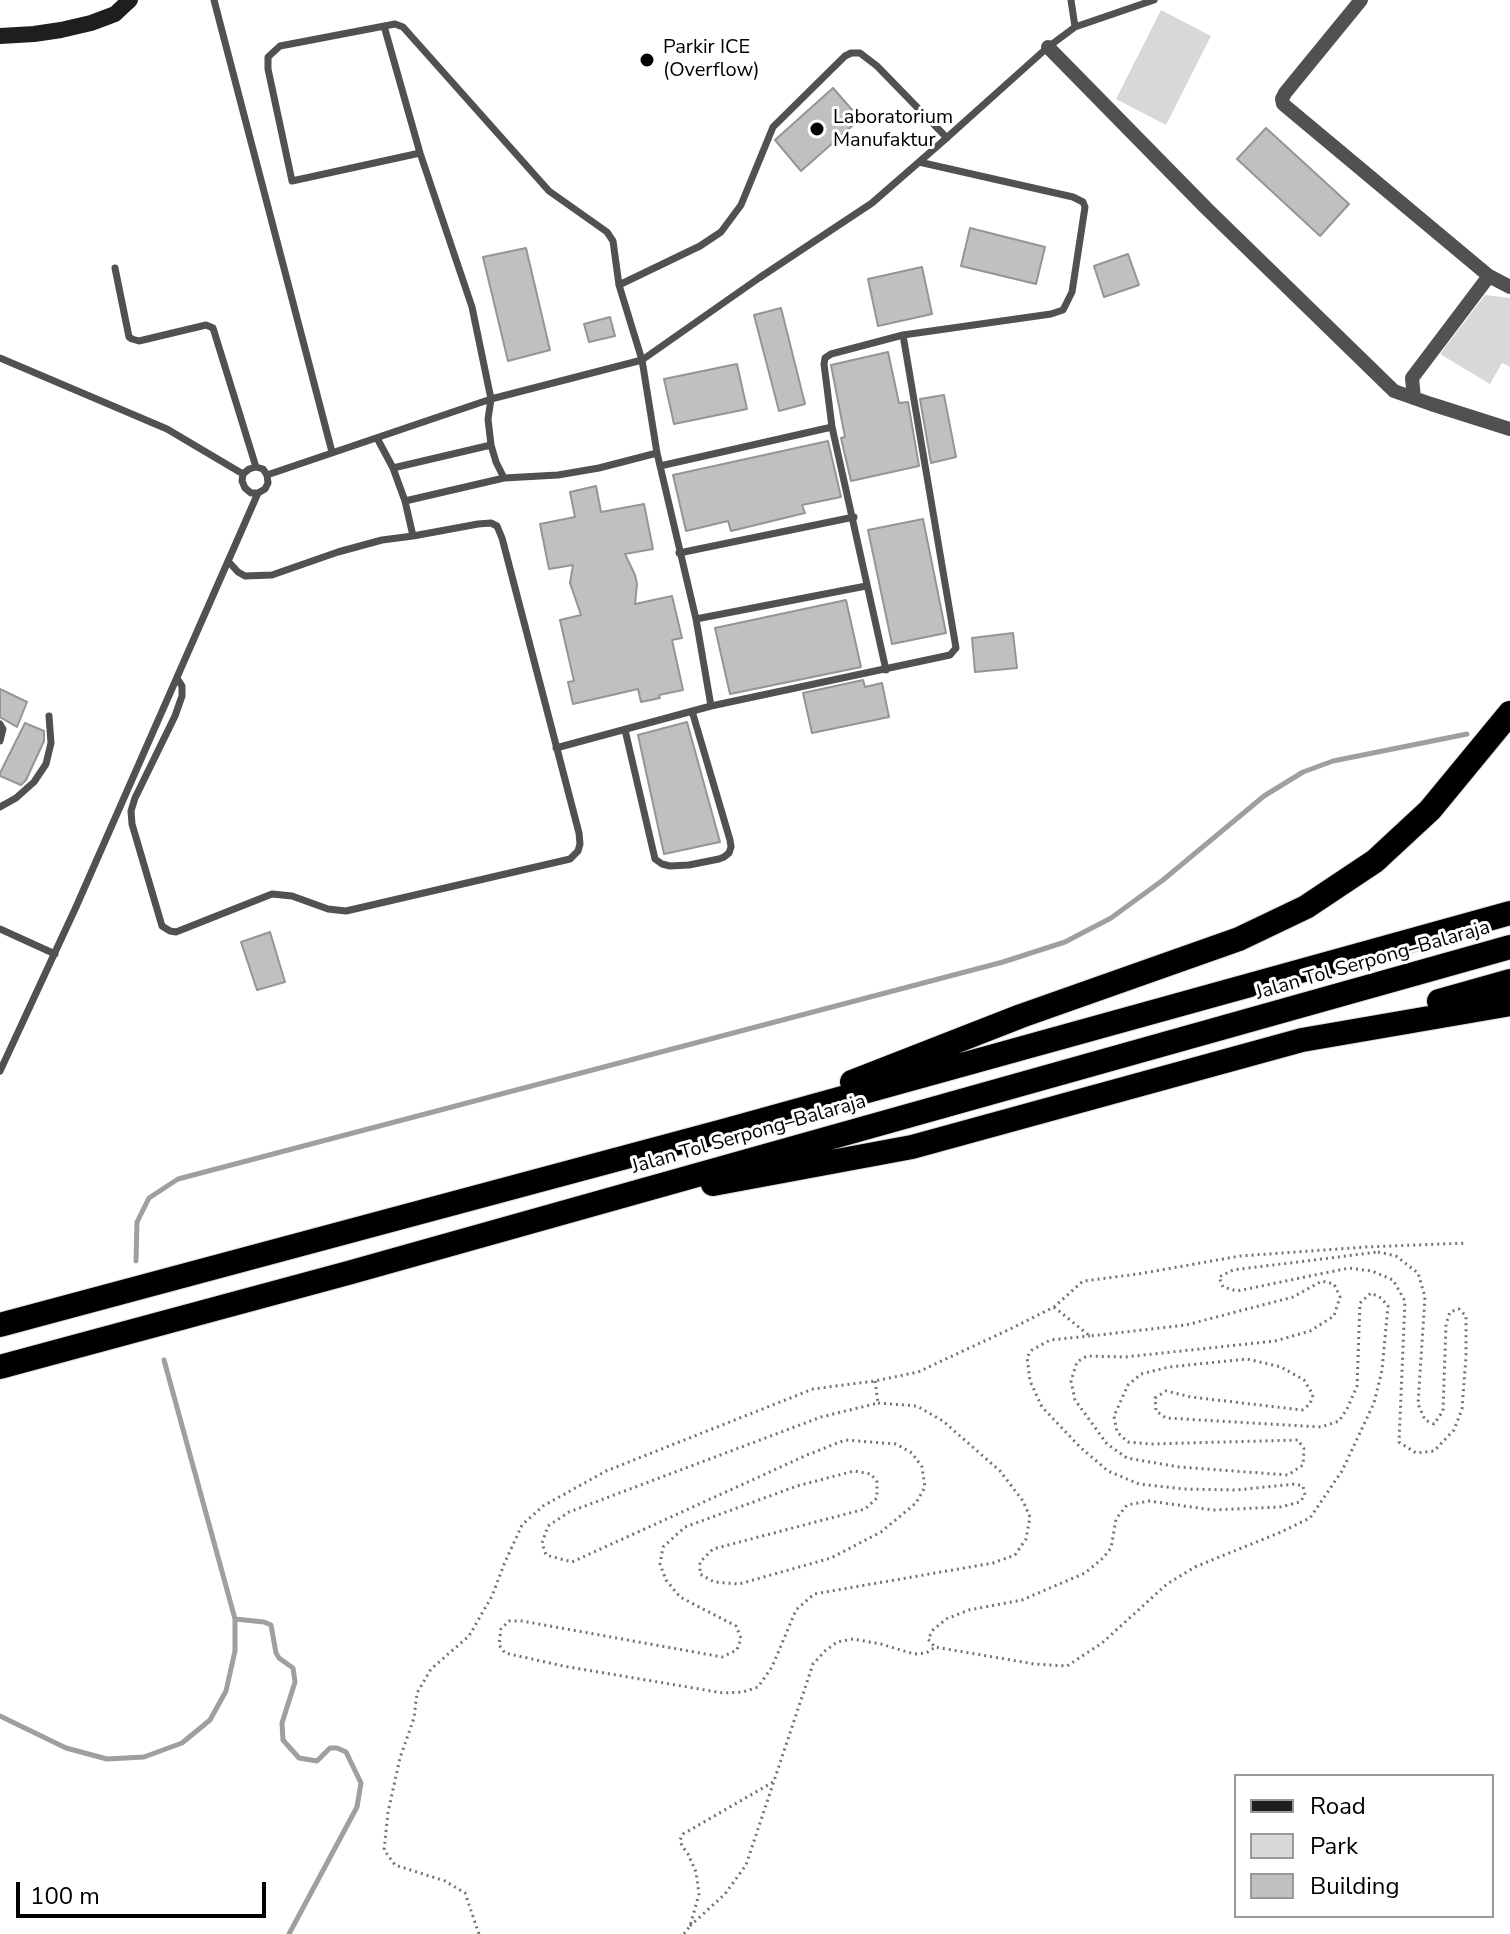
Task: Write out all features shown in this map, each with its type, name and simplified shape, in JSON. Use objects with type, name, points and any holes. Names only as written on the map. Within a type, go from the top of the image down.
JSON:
[{"type":"highway","points":[[723,1131],[1021,1016],[1239,939],[1306,907],[1375,861],[1430,810],[1510,713]]},
{"type":"highway","name":"Jalan Tol Serpong–Balaraja","points":[[0,1325],[723,1131],[1510,913]]},
{"type":"highway","name":"Jalan Tol Serpong–Balaraja","points":[[0,1367],[348,1273],[1510,947]]},
{"type":"highway","points":[[554,1214],[912,1147],[1510,981]]},
{"type":"highway","points":[[1302,1040],[1510,1004]]},
{"type":"street","points":[[0,36],[48,32],[91,23],[115,14],[130,0]]},
{"type":"street","points":[[1361,0],[1285,93],[1283,104],[1489,276],[1510,287]]},
{"type":"street","points":[[1048,47],[1206,208],[1394,391],[1510,429]]},
{"type":"street","points":[[1414,398],[1412,378],[1489,276]]},
{"type":"lane","points":[[214,0],[332,452]]},
{"type":"lane","points":[[1071,0],[1075,27]]},
{"type":"lane","points":[[267,475],[491,399],[642,360],[872,203],[1048,47],[1075,27],[1154,0]]},
{"type":"lane","points":[[420,153],[292,181],[268,57],[280,46],[400,25],[549,191],[607,232],[613,241],[619,285],[642,360],[657,453],[696,619],[711,706]]},
{"type":"lane","points":[[384,26],[420,153],[472,307],[491,399],[488,419],[491,445],[504,478]]},
{"type":"lane","points":[[619,285],[700,246],[721,232],[741,205],[773,127],[851,53],[860,53],[877,66],[947,138]]},
{"type":"lane","points":[[886,670],[832,427],[825,358],[903,335],[1063,310],[1072,292],[1085,212],[1083,202],[1073,197],[919,162]]},
{"type":"lane","points":[[115,268],[129,337],[132,339],[139,341],[206,325],[213,328],[256,467]]},
{"type":"lane","points":[[556,748],[711,706],[950,655],[956,648],[903,335]]},
{"type":"lane","points":[[0,358],[167,429],[243,474]]},
{"type":"lane","points":[[660,466],[832,427]]},
{"type":"lane","points":[[377,438],[393,468],[413,536]]},
{"type":"lane","points":[[393,468],[491,445]]},
{"type":"lane","points":[[405,501],[504,478],[558,475],[657,453]]},
{"type":"lane","points":[[256,467],[263,469],[268,483],[265,489],[251,493],[242,481],[243,474],[256,467]]},
{"type":"lane","points":[[0,1071],[55,954],[258,493]]},
{"type":"lane","points":[[679,553],[854,517]]},
{"type":"lane","points":[[177,678],[182,686],[182,696],[131,811],[132,824],[162,926],[170,931],[176,932],[272,894],[292,896],[328,909],[346,911],[570,859],[578,851],[579,833],[499,530],[494,524],[382,540],[272,575],[245,576],[228,561]]},
{"type":"lane","points":[[696,619],[866,586]]},
{"type":"lane","points":[[625,730],[655,859],[670,866],[719,859],[729,853],[730,840],[692,711]]},
{"type":"lane","points":[[0,807],[34,782],[46,764],[51,743],[49,716]]},
{"type":"lane","points":[[0,724],[3,729],[0,741]]},
{"type":"lane","points":[[0,929],[55,954]]},
{"type":"path","points":[[479,1934],[465,1893],[445,1881],[395,1865],[389,1858],[384,1850],[388,1812],[400,1758],[414,1718],[417,1693],[431,1669],[469,1636],[492,1596],[522,1525],[543,1506],[606,1471],[813,1389],[918,1372],[1054,1307],[1083,1281],[1240,1256],[1467,1243]]},
{"type":"path","points":[[1378,1252],[1396,1256],[1418,1273],[1425,1297],[1418,1404],[1425,1420],[1434,1424],[1443,1411],[1446,1324],[1450,1312],[1459,1309],[1466,1316],[1466,1357],[1462,1409],[1458,1420],[1454,1430],[1434,1451],[1416,1453],[1399,1442],[1405,1301],[1393,1280],[1372,1271],[1349,1268],[1237,1291],[1223,1287],[1219,1277],[1233,1270],[1378,1252]]},
{"type":"path","points":[[1322,1281],[1334,1284],[1340,1297],[1334,1316],[1310,1331],[1275,1341],[1125,1357],[1087,1356],[1077,1362],[1071,1381],[1075,1400],[1107,1444],[1127,1458],[1179,1467],[1288,1475],[1303,1465],[1304,1449],[1298,1440],[1128,1442],[1117,1432],[1114,1416],[1128,1385],[1141,1374],[1169,1367],[1247,1359],[1281,1367],[1304,1380],[1313,1395],[1310,1404],[1302,1410],[1191,1397],[1166,1391],[1155,1398],[1156,1411],[1166,1418],[1321,1427],[1339,1421],[1357,1386],[1360,1303],[1371,1293],[1388,1306],[1382,1370],[1374,1403],[1342,1471],[1310,1518],[1186,1572],[1167,1584],[1102,1643],[1067,1666],[1034,1664],[935,1647],[928,1639],[946,1619],[969,1610],[1022,1600],[1085,1573],[1111,1548],[1116,1519],[1127,1505],[1149,1501],[1213,1510],[1280,1507],[1300,1502],[1305,1495],[1303,1486],[1295,1484],[1236,1490],[1184,1489],[1139,1484],[1108,1471],[1042,1407],[1030,1381],[1027,1357],[1032,1350],[1050,1340],[1090,1336],[1186,1325],[1293,1297],[1322,1281]]},
{"type":"path","points":[[1054,1307],[1090,1336]]},
{"type":"path","points":[[875,1381],[878,1403]]},
{"type":"path","points":[[878,1403],[917,1406],[943,1421],[1000,1471],[1023,1501],[1030,1517],[1026,1539],[1015,1555],[993,1563],[814,1594],[796,1610],[772,1667],[758,1687],[743,1692],[723,1693],[563,1666],[505,1653],[499,1645],[501,1629],[509,1621],[522,1621],[722,1657],[737,1650],[741,1638],[736,1626],[680,1597],[666,1580],[660,1564],[663,1547],[685,1527],[797,1486],[854,1471],[871,1474],[877,1482],[877,1498],[865,1509],[713,1549],[700,1562],[700,1574],[714,1582],[739,1584],[831,1558],[881,1532],[916,1503],[925,1487],[922,1467],[912,1453],[896,1444],[845,1440],[572,1562],[546,1555],[542,1543],[548,1526],[569,1512],[821,1417],[878,1403]]},
{"type":"path","points":[[684,1934],[725,1894],[746,1865],[813,1664],[837,1642],[853,1639],[914,1654],[926,1653],[935,1647]]},
{"type":"path","points":[[690,1926],[699,1894],[696,1872],[680,1840],[683,1834],[775,1781]]},
{"type":"green space","points":[[1161,10],[1211,36],[1166,125],[1116,99]]},
{"type":"green space","points":[[1485,295],[1510,298],[1510,367],[1502,363],[1490,384],[1440,354]]},
{"type":"building","name":"Laboratorium Manufaktur","points":[[833,88],[860,119],[801,171],[775,140]]},
{"type":"building","points":[[1266,128],[1349,204],[1320,236],[1237,159]]},
{"type":"building","points":[[970,228],[1045,247],[1036,284],[961,266]]},
{"type":"building","points":[[526,248],[550,350],[508,361],[483,257]]},
{"type":"building","points":[[1128,254],[1139,285],[1104,297],[1094,266]]},
{"type":"building","points":[[922,267],[932,314],[878,326],[868,279]]},
{"type":"building","points":[[781,308],[805,404],[779,411],[754,315]]},
{"type":"building","points":[[610,317],[615,336],[589,342],[584,324]]},
{"type":"building","points":[[888,352],[899,403],[908,402],[919,466],[851,481],[841,438],[845,437],[831,365]]},
{"type":"building","points":[[737,364],[747,409],[674,424],[664,379]]},
{"type":"building","points":[[944,395],[956,457],[931,463],[920,399]]},
{"type":"building","points":[[828,441],[841,497],[802,505],[805,513],[731,531],[728,521],[686,531],[673,475]]},
{"type":"building","points":[[596,486],[601,512],[644,504],[653,549],[625,554],[637,584],[635,604],[672,596],[682,638],[672,640],[683,690],[641,702],[638,689],[573,704],[568,682],[574,681],[560,620],[581,615],[570,583],[573,565],[549,569],[540,524],[575,517],[570,492]]},
{"type":"building","points":[[923,519],[946,633],[892,644],[868,530]]},
{"type":"building","points":[[846,600],[861,667],[730,694],[715,628]]},
{"type":"building","points":[[1013,633],[1017,668],[975,672],[972,638]]},
{"type":"building","points":[[863,680],[865,687],[882,683],[889,717],[812,733],[803,693]]},
{"type":"building","points":[[0,689],[27,702],[17,727],[0,717]]},
{"type":"building","points":[[687,722],[720,842],[664,854],[638,735]]},
{"type":"building","points":[[25,723],[44,731],[44,741],[21,785],[0,776],[0,773]]},
{"type":"building","points":[[270,932],[285,982],[257,990],[241,942]]},
{"type":"waterway","points":[[136,1261],[137,1222],[149,1198],[178,1179],[1003,962],[1065,942],[1111,918],[1163,880],[1264,796],[1303,772],[1333,761],[1467,734]]},
{"type":"waterway","points":[[0,1716],[66,1748],[107,1759],[144,1757],[182,1743],[210,1720],[226,1691],[235,1651],[235,1619],[164,1360]]},
{"type":"waterway","points":[[235,1619],[271,1625],[276,1653],[293,1668],[295,1682],[282,1723],[283,1740],[299,1758],[317,1761],[330,1748],[346,1752],[361,1783],[357,1807],[289,1934]]},
{"type":"place","name":"Parkir ICE (Overflow)","points":[[647,60]]},
{"type":"place","name":"Laboratorium Manufaktur","points":[[817,129]]}]
